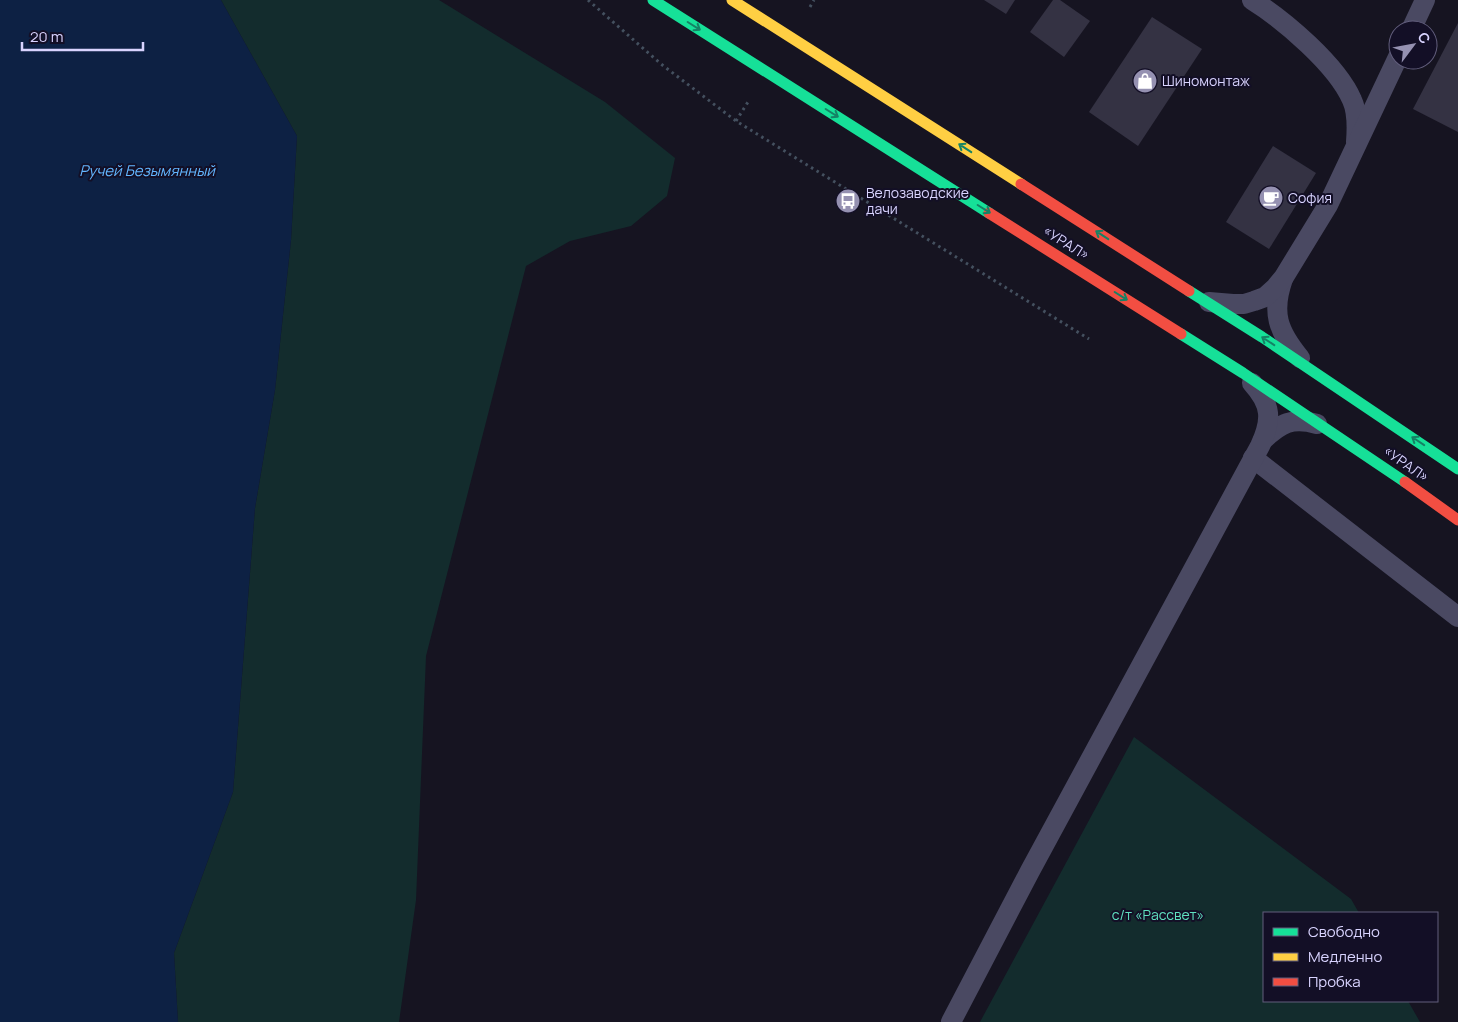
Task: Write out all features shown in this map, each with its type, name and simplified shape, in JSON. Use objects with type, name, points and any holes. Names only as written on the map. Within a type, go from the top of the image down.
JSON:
[{"type":"highway","name":"«УРАЛ»","points":[[653,0],[1243,373],[1399,477],[1458,520]]},
{"type":"highway","name":"«УРАЛ»","points":[[732,0],[1306,366],[1458,469]]},
{"type":"lane","points":[[1252,0],[1302,38],[1336,73],[1353,101],[1357,123],[1356,146]]},
{"type":"lane","points":[[1416,20],[1425,0]]},
{"type":"lane","points":[[1306,366],[1291,347],[1280,328],[1277,305],[1278,293],[1284,277],[1328,204],[1392,70]]},
{"type":"lane","points":[[1205,301],[1244,304],[1254,301],[1270,292],[1284,277]]},
{"type":"lane","points":[[950,1022],[1263,440],[1269,420],[1268,410],[1258,390],[1243,373]]},
{"type":"lane","points":[[1263,440],[1283,424],[1294,420],[1320,424]]},
{"type":"lane","points":[[1253,458],[1458,618]]},
{"type":"path","points":[[588,0],[661,64],[736,121],[1089,339]]},
{"type":"green space","points":[[221,0],[439,0],[605,102],[675,158],[667,196],[631,226],[570,241],[526,266],[426,656],[416,900],[399,1022],[178,1022],[174,953],[233,792],[255,508],[275,390],[291,240],[297,136]]},
{"type":"green space","name":"с/т «Рассвет»","points":[[1134,737],[1351,899],[1358,912],[1263,912],[1263,1002],[1409,1002],[1420,1022],[980,1022]]},
{"type":"water","name":"Ручей Безымянный","points":[[0,0],[221,0],[297,136],[291,240],[275,390],[255,508],[233,792],[174,953],[178,1022],[0,1022]]},
{"type":"building","points":[[984,0],[1015,0],[1006,14]]},
{"type":"building","points":[[1053,0],[1060,0],[1090,21],[1064,57],[1030,32]]},
{"type":"building","name":"Шиномонтаж","points":[[1152,17],[1202,49],[1138,146],[1089,112]]},
{"type":"building","points":[[1458,23],[1458,132],[1413,109],[1433,70],[1438,70],[1438,61]]},
{"type":"building","name":"София","points":[[1273,146],[1316,173],[1269,249],[1226,222]]},
{"type":"traffic: fast","points":[[653,0],[989,213]]},
{"type":"traffic: fast","points":[[1189,291],[1262,337],[1458,469]]},
{"type":"traffic: fast","points":[[1181,334],[1243,373],[1405,482]]},
{"type":"traffic: slow","points":[[732,0],[1021,184]]},
{"type":"traffic: jam","points":[[1021,184],[1189,291]]},
{"type":"traffic: jam","points":[[989,213],[1181,334]]},
{"type":"traffic: jam","points":[[1405,482],[1458,520]]},
{"type":"place","name":"Шиномонтаж","points":[[1145,81]]},
{"type":"place","name":"София","points":[[1271,198]]},
{"type":"place","name":"Велозаводские дачи","points":[[848,201]]}]
